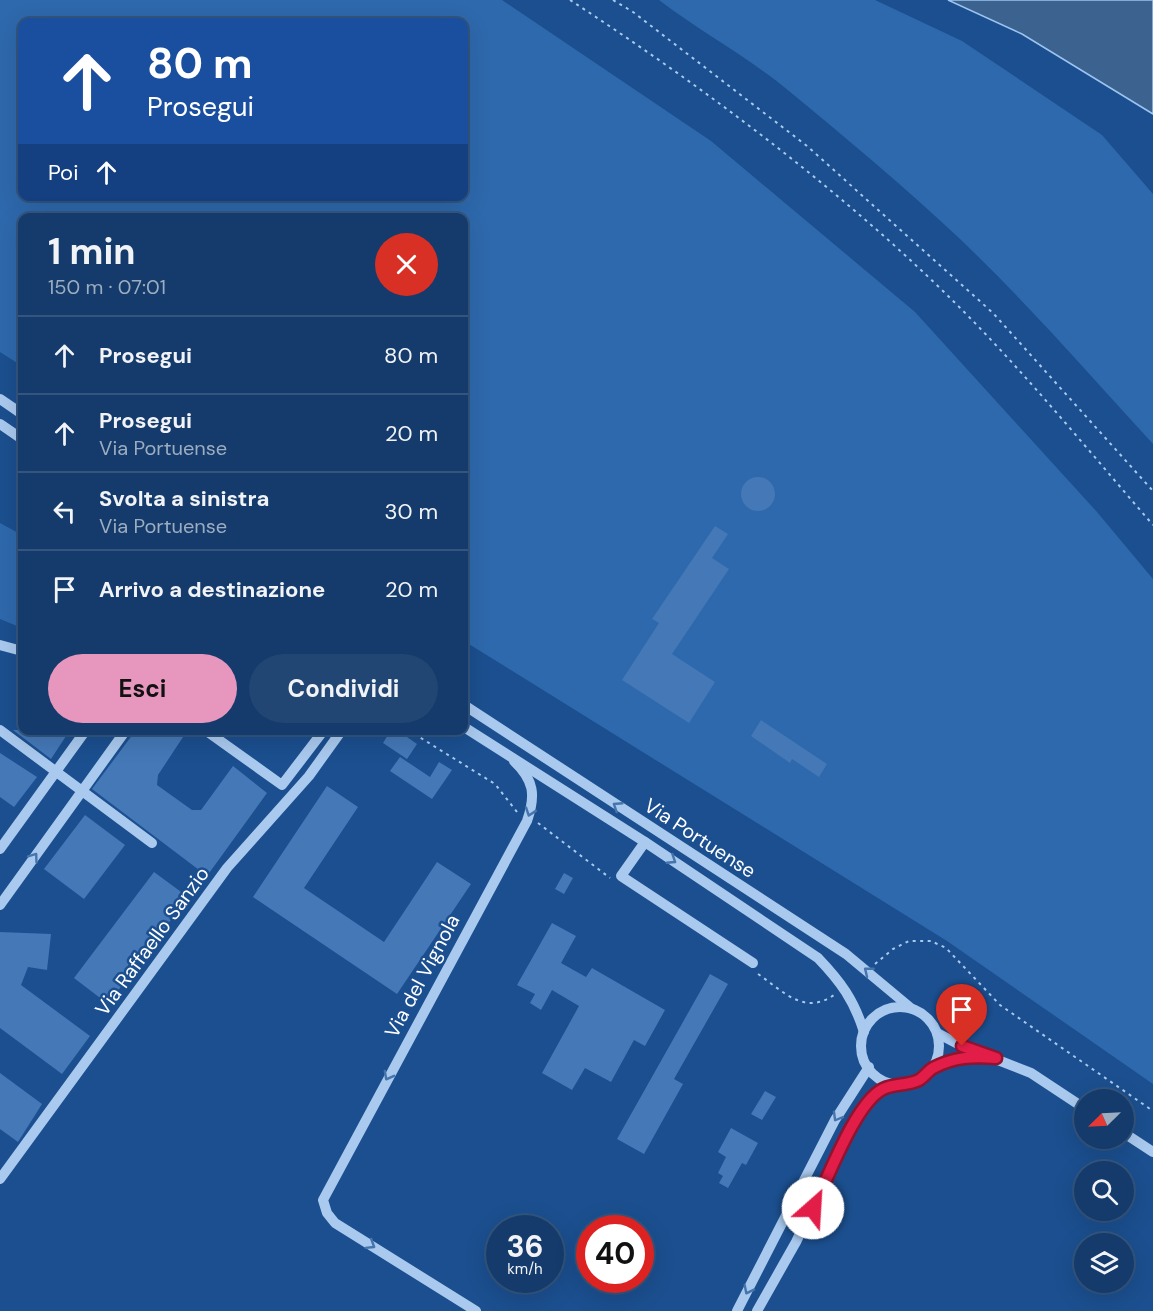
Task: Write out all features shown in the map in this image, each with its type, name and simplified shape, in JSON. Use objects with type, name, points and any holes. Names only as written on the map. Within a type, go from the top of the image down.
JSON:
[{"type":"street","points":[[0,399],[18,411]]},
{"type":"street","points":[[0,424],[18,435]]},
{"type":"street","points":[[0,645],[18,650]]},
{"type":"street","name":"Via Portuense","points":[[468,708],[846,954],[912,1009]]},
{"type":"street","points":[[0,730],[152,843]]},
{"type":"street","name":"Via Portuense","points":[[468,731],[645,842],[818,958],[836,976],[855,1004],[864,1032]]},
{"type":"street","points":[[0,849],[82,735]]},
{"type":"street","points":[[0,905],[122,735]]},
{"type":"street","points":[[212,735],[282,785],[320,735]]},
{"type":"street","name":"Via Raffaello Sanzio","points":[[0,1179],[227,868],[309,776],[338,735]]},
{"type":"street","name":"Via del Vignola","points":[[476,1311],[335,1222],[325,1210],[323,1200],[527,820],[533,800],[533,789],[527,773],[514,761]]},
{"type":"street","points":[[645,842],[621,876],[753,963]]},
{"type":"street","points":[[897,1084],[882,1080],[869,1067],[862,1049],[864,1032],[874,1017],[884,1011],[899,1007],[912,1009],[930,1021],[937,1033],[939,1051],[931,1069]]},
{"type":"street","points":[[937,1033],[962,1046],[1031,1073],[1074,1101]]},
{"type":"street","points":[[757,1311],[796,1242],[870,1098],[883,1089],[913,1082],[931,1069],[954,1059],[971,1056],[996,1058]]},
{"type":"street","points":[[738,1311],[835,1120],[869,1067]]},
{"type":"street","points":[[1134,1140],[1153,1152]]},
{"type":"path","points":[[570,0],[674,71],[759,134],[864,221],[973,321],[1153,525]]},
{"type":"path","points":[[613,0],[633,12],[807,146],[984,305],[1153,491]]},
{"type":"shaded area","points":[[0,0],[502,0],[711,141],[915,312],[1097,512],[1153,579],[1153,1084],[947,941],[468,643],[468,213],[18,213],[18,363],[0,352]]},
{"type":"shaded area","points":[[659,0],[875,0],[962,41],[1102,135],[1153,194],[1153,444],[1010,289],[918,201],[773,79]]},
{"type":"shaded area","points":[[948,0],[1153,0],[1153,114],[1022,34]]},
{"type":"shaded area","points":[[0,523],[18,533],[18,626],[0,619]]},
{"type":"building","points":[[758,477],[770,482],[775,494],[770,506],[758,511],[746,506],[741,494],[746,482]]},
{"type":"building","points":[[715,526],[728,534],[712,558],[729,569],[672,654],[715,682],[689,723],[622,680],[659,623],[652,619]]},
{"type":"building","points":[[761,720],[827,764],[819,777],[792,759],[790,763],[751,736]]},
{"type":"building","points":[[20,735],[67,735],[51,759]]},
{"type":"building","points":[[132,735],[184,735],[158,775],[157,785],[192,810],[201,810],[233,766],[267,793],[207,876],[92,789]]},
{"type":"building","points":[[388,735],[404,735],[417,744],[407,759],[383,743]]},
{"type":"building","points":[[0,753],[37,777],[14,807],[0,797]]},
{"type":"building","points":[[400,757],[430,777],[439,762],[452,770],[432,799],[390,771]]},
{"type":"building","points":[[327,786],[358,807],[304,888],[384,942],[437,862],[471,884],[397,994],[253,897]]},
{"type":"building","points":[[85,815],[125,845],[84,899],[44,869]]},
{"type":"building","points":[[154,872],[188,897],[108,1004],[74,978]]},
{"type":"building","points":[[564,873],[573,878],[564,894],[555,889]]},
{"type":"building","points":[[552,923],[576,936],[561,963],[586,977],[592,968],[665,1010],[645,1046],[634,1040],[611,1082],[585,1068],[572,1090],[542,1073],[579,1006],[552,990],[541,1010],[530,1003],[535,994],[517,985]]},
{"type":"building","points":[[0,932],[51,934],[47,970],[28,967],[21,985],[90,1036],[62,1074],[0,1028]]},
{"type":"building","points":[[710,974],[728,984],[674,1079],[683,1084],[644,1154],[617,1139]]},
{"type":"building","points":[[0,1073],[42,1104],[18,1142],[0,1129]]},
{"type":"building","points":[[765,1091],[776,1097],[762,1120],[751,1114]]},
{"type":"building","points":[[731,1128],[758,1143],[746,1165],[742,1163],[728,1188],[719,1183],[723,1176],[718,1173],[726,1157],[718,1152]]},
{"type":"route","points":[[813,1208],[845,1139],[870,1098],[883,1089],[921,1079],[931,1069],[954,1059],[971,1056],[996,1058],[962,1046]]}]
